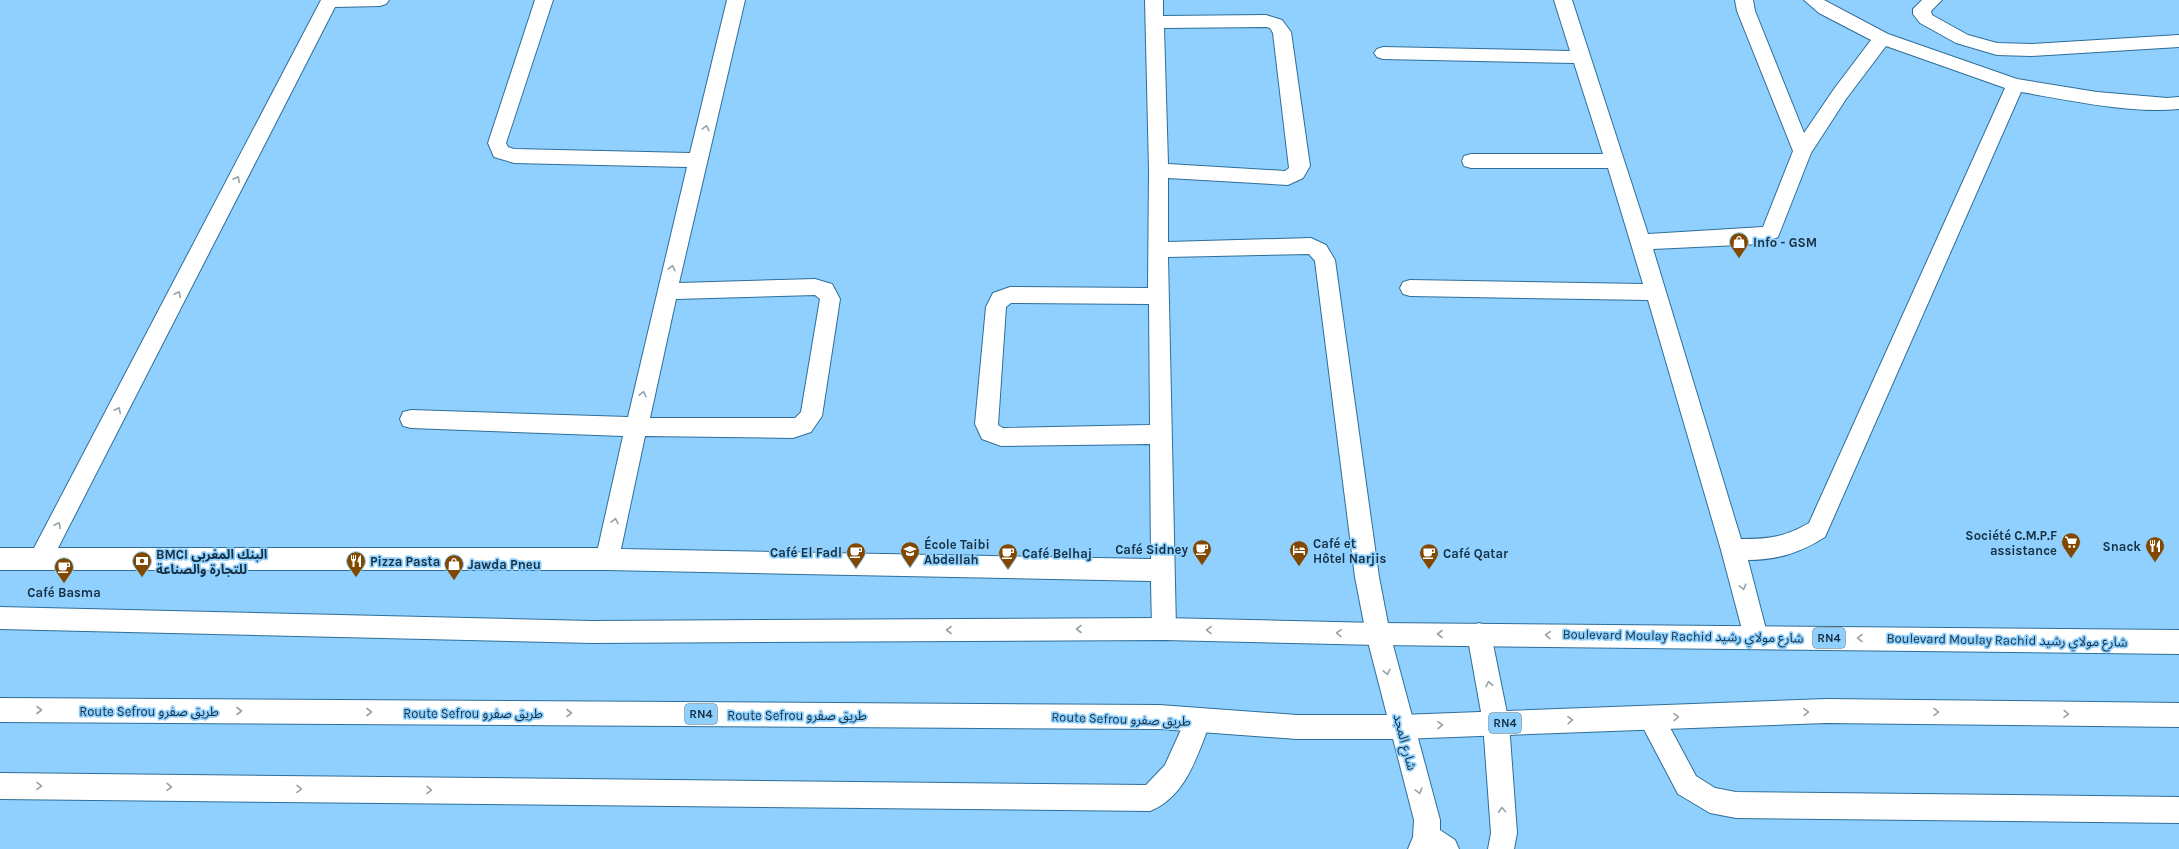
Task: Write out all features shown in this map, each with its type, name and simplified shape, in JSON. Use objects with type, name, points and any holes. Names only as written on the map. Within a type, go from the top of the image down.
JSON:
[{"type":"street","points":[[40,560],[330,1],[380,0]]},
{"type":"street","points":[[544,0],[497,144],[501,152],[514,156],[698,160]]},
{"type":"street","points":[[607,560],[667,291],[736,0]]},
{"type":"street","points":[[1154,0],[1159,170],[1158,296],[1164,629]]},
{"type":"street","points":[[1563,0],[1641,242],[1733,550],[1756,637]]},
{"type":"street","points":[[1744,0],[1746,11],[1802,150]]},
{"type":"street","points":[[1813,0],[1825,9],[1882,38],[2015,85],[2097,98],[2167,104],[2179,103]]},
{"type":"street","points":[[1933,0],[1922,10],[1922,14],[1926,19],[1962,39],[1997,48],[2031,50],[2179,41]]},
{"type":"street","points":[[1154,22],[1266,21],[1276,24],[1282,32],[1300,166],[1296,173],[1288,178],[1159,170]]},
{"type":"street","points":[[1641,242],[1760,236],[1771,232],[1802,150],[1840,94],[1882,38]]},
{"type":"street","points":[[1383,53],[1581,58]]},
{"type":"street","points":[[1733,550],[1778,549],[1798,542],[1817,530],[2015,85]]},
{"type":"street","points":[[1471,161],[1614,161]]},
{"type":"street","name":"شارع المجد","points":[[1158,250],[1311,246],[1319,250],[1325,260],[1367,577],[1378,634],[1427,820],[1431,845]]},
{"type":"street","points":[[411,419],[636,427],[793,430],[803,425],[811,416],[830,299],[825,290],[815,287],[667,291]]},
{"type":"street","points":[[1410,288],[1656,292]]},
{"type":"street","points":[[1158,296],[1010,295],[1000,299],[996,307],[986,424],[990,432],[1001,437],[1161,434]]},
{"type":"street","points":[[0,560],[607,560],[1163,570]]},
{"type":"street","name":"RN4","points":[[0,618],[591,632],[1164,629],[1378,634]]},
{"type":"street","name":"Boulevard Moulay Rachid شارع مولاي رشيد","points":[[1378,634],[2179,642]]},
{"type":"street","points":[[1479,634],[1496,723],[1504,833],[1500,849]]},
{"type":"street","name":"Route Sefrou طريق صفرو","points":[[0,710],[1151,717],[1297,727],[1401,726]]},
{"type":"street","name":"RN4","points":[[1401,726],[1826,711],[2179,715]]},
{"type":"street","points":[[1651,718],[1687,785],[1710,800],[1736,805],[2179,810]]},
{"type":"street","points":[[0,786],[1150,798],[1161,792],[1174,776],[1198,721]]},
{"type":"place","name":"Info - GSM","points":[[1739,259]]},
{"type":"place","name":"Société C.M.P.F assistance","points":[[2071,559]]},
{"type":"place","name":"Snack","points":[[2155,563]]},
{"type":"place","name":"Café Sidney","points":[[1202,566]]},
{"type":"place","name":"Café et Hôtel Narjis","points":[[1299,567]]},
{"type":"place","name":"École Taibi Abdellah","points":[[910,568]]},
{"type":"place","name":"Café El Fadl","points":[[856,569]]},
{"type":"place","name":"Café Belhaj","points":[[1008,570]]},
{"type":"place","name":"Café Qatar","points":[[1429,570]]},
{"type":"place","name":"BMCI البنك المغربي للتجارة والصناعة","points":[[142,578]]},
{"type":"place","name":"Pizza Pasta","points":[[356,578]]},
{"type":"place","name":"Jawda Pneu","points":[[454,581]]},
{"type":"place","name":"Café Basma","points":[[64,584]]}]
